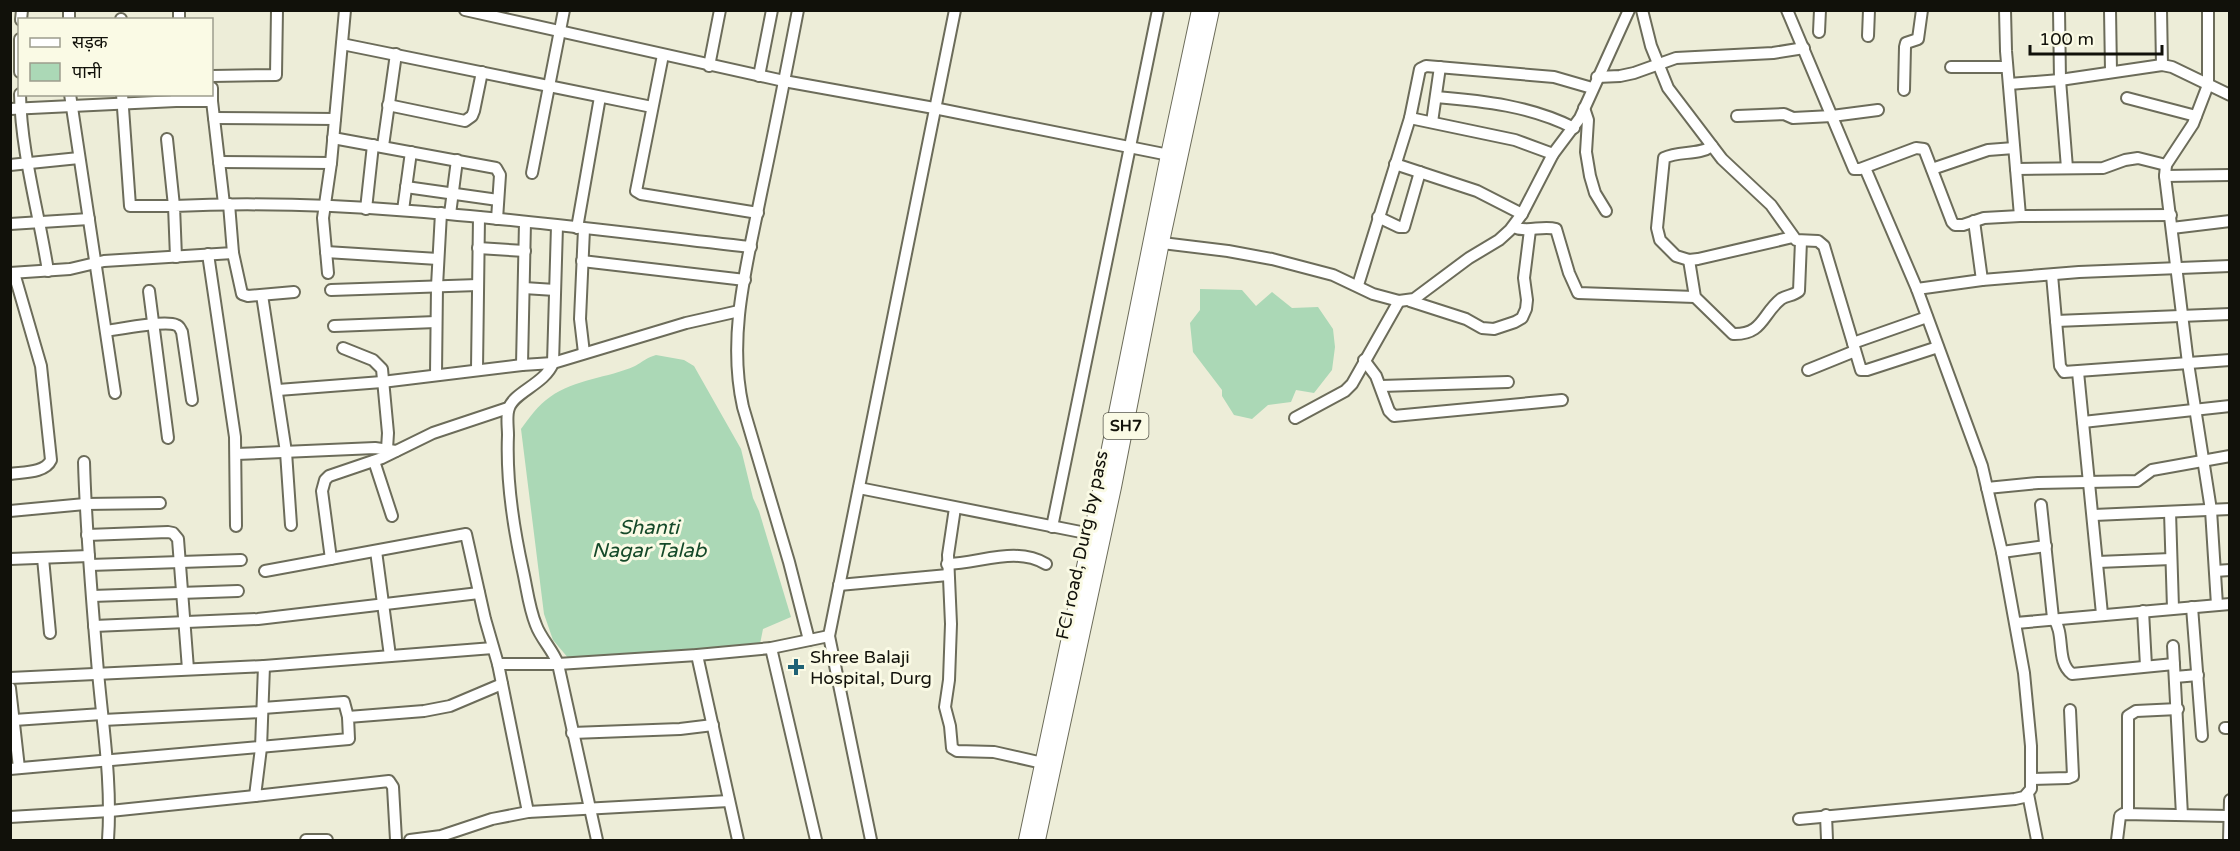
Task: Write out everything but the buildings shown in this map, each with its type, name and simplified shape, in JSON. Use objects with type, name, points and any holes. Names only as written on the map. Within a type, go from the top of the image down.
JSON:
[{"type":"main road","name":"FCI road, Durg by pass","points":[[1038,840],[1048,764],[1091,534],[1174,156],[1199,10]]},
{"type":"main road","name":"FCI road, Durg by pass","points":[[1174,156],[1212,10]]},
{"type":"main road","name":"FCI road, Durg by pass","points":[[1026,840],[1048,764],[1114,487],[1156,242]]},
{"type":"street","points":[[213,76],[276,75],[278,10]]},
{"type":"street","points":[[328,273],[323,207],[331,163],[345,10]]},
{"type":"street","points":[[465,10],[709,66],[1174,156]]},
{"type":"street","points":[[532,172],[564,10]]},
{"type":"street","points":[[709,66],[720,10]]},
{"type":"street","points":[[759,76],[772,10]]},
{"type":"street","points":[[798,10],[739,311],[738,384],[809,640]]},
{"type":"street","points":[[871,840],[829,636],[955,10]]},
{"type":"street","points":[[1052,527],[1158,10]]},
{"type":"street","points":[[1295,418],[1345,391],[1352,384],[1364,360],[1404,301],[1499,240],[1513,227],[1553,154],[1572,130],[1584,108],[1629,10]]},
{"type":"street","points":[[1642,10],[1658,64],[1668,88],[1722,159],[1771,205],[1797,239],[1798,291],[1782,299],[1761,324],[1751,332],[1733,334],[1695,297],[1689,260]]},
{"type":"street","points":[[1787,10],[1854,169],[1865,168],[1916,148],[1927,152],[1952,222],[1959,225],[1984,218],[2020,216],[2171,215]]},
{"type":"street","points":[[1819,32],[1820,10]]},
{"type":"street","points":[[1869,10],[1869,36]]},
{"type":"street","points":[[1904,90],[1905,46],[1906,43],[1918,39],[1922,10]]},
{"type":"street","points":[[2005,10],[2007,67],[2020,216]]},
{"type":"street","points":[[2059,10],[2060,80],[2067,168]]},
{"type":"street","points":[[2110,10],[2111,72]]},
{"type":"street","points":[[2161,10],[2162,64]]},
{"type":"street","points":[[2208,10],[2208,85],[2188,134],[2166,170],[2188,363],[2211,510],[2217,605]]},
{"type":"street","points":[[342,44],[652,107]]},
{"type":"street","points":[[1597,77],[1620,76],[1677,58],[1763,54],[1804,48]]},
{"type":"street","points":[[366,209],[388,105],[396,54]]},
{"type":"street","points":[[663,55],[636,191],[641,194],[758,213]]},
{"type":"street","points":[[2009,84],[2060,80],[2162,64],[2229,96]]},
{"type":"street","points":[[1358,285],[1410,118],[1420,69],[1426,66],[1554,77],[1592,88]]},
{"type":"street","points":[[1432,122],[1440,67]]},
{"type":"street","points":[[1951,67],[2007,67]]},
{"type":"street","points":[[388,105],[465,121],[472,116],[474,111],[482,72]]},
{"type":"street","points":[[70,96],[115,393]]},
{"type":"street","points":[[212,96],[219,162],[233,253],[242,294],[248,296],[294,292]]},
{"type":"street","points":[[584,353],[580,319],[581,228],[600,97]]},
{"type":"street","points":[[1436,97],[1515,107],[1550,117],[1586,141]]},
{"type":"street","points":[[48,271],[29,163],[15,109],[122,100],[176,98],[212,101]]},
{"type":"street","points":[[2127,98],[2196,116]]},
{"type":"street","points":[[122,100],[130,206],[226,204],[403,210],[751,247]]},
{"type":"street","points":[[1584,108],[1588,120],[1586,141],[1595,193],[1606,211]]},
{"type":"street","points":[[1737,116],[1784,114],[1793,118],[1878,110]]},
{"type":"street","points":[[214,118],[334,120]]},
{"type":"street","points":[[1410,118],[1515,140],[1553,154]]},
{"type":"street","points":[[333,138],[496,168],[500,175],[497,219]]},
{"type":"street","points":[[167,139],[174,206],[176,256]]},
{"type":"street","points":[[1712,146],[1704,151],[1667,156],[1663,162],[1658,209],[1658,235],[1663,245],[1676,256],[1689,260],[1797,239],[1818,241],[1824,246],[1859,367],[1864,371],[1938,347]]},
{"type":"street","points":[[1932,169],[1988,150],[2014,148]]},
{"type":"street","points":[[403,210],[411,152]]},
{"type":"street","points":[[10,165],[79,158]]},
{"type":"street","points":[[2016,169],[2103,168],[2138,158],[2166,170],[2229,175]]},
{"type":"street","points":[[436,374],[438,259],[457,160]]},
{"type":"street","points":[[219,162],[331,163]]},
{"type":"street","points":[[1395,164],[1477,191],[1522,214]]},
{"type":"street","points":[[1865,168],[1917,289],[1982,466],[2016,622],[2028,707],[2031,779],[2028,794],[2037,840]]},
{"type":"street","points":[[1378,218],[1404,227],[1420,172]]},
{"type":"street","points":[[406,187],[498,200]]},
{"type":"street","points":[[477,369],[479,217]]},
{"type":"street","points":[[10,224],[90,219]]},
{"type":"street","points":[[1974,221],[1982,280]]},
{"type":"street","points":[[2172,228],[2229,221]]},
{"type":"street","points":[[522,364],[525,222]]},
{"type":"street","points":[[557,226],[553,363],[546,376],[512,402],[508,408],[507,452],[512,522],[535,623],[554,653],[558,664],[597,840]]},
{"type":"street","points":[[1513,227],[1530,230],[1552,227],[1556,229],[1569,273],[1578,293],[1695,297]]},
{"type":"street","points":[[1156,242],[1272,260],[1333,275],[1373,294],[1466,319],[1482,328],[1494,329],[1522,318],[1526,309],[1524,278],[1530,230]]},
{"type":"street","points":[[478,248],[525,251]]},
{"type":"street","points":[[326,252],[438,259]]},
{"type":"street","points":[[10,474],[42,469],[48,466],[51,460],[41,366],[12,273],[70,269],[96,263],[233,253]]},
{"type":"street","points":[[208,254],[235,437],[236,526]]},
{"type":"street","points":[[582,261],[745,280]]},
{"type":"street","points":[[1917,289],[1982,280],[2079,272],[2229,266]]},
{"type":"street","points":[[2052,275],[2062,370],[2078,372],[2229,360]]},
{"type":"street","points":[[331,291],[478,285]]},
{"type":"street","points":[[524,288],[555,290]]},
{"type":"street","points":[[149,291],[168,438]]},
{"type":"street","points":[[262,295],[286,453],[291,525]]},
{"type":"street","points":[[278,390],[382,382],[522,364],[553,363],[686,323],[739,311]]},
{"type":"street","points":[[2056,321],[2229,314]]},
{"type":"street","points":[[1808,369],[1927,317]]},
{"type":"street","points":[[334,326],[436,322]]},
{"type":"street","points":[[106,331],[154,325],[179,326],[182,332],[192,400]]},
{"type":"street","points":[[344,348],[373,360],[382,369],[388,433],[392,450]]},
{"type":"street","points":[[1364,360],[1381,386],[1391,415],[1398,417],[1562,400]]},
{"type":"street","points":[[2078,372],[2094,515],[2102,614]]},
{"type":"street","points":[[1381,386],[1508,382]]},
{"type":"street","points":[[2083,422],[2229,406]]},
{"type":"street","points":[[331,559],[322,491],[325,480],[329,476],[374,460],[433,433],[508,408]]},
{"type":"street","points":[[236,453],[286,453],[363,448],[392,450]]},
{"type":"street","points":[[1987,488],[2038,483],[2138,481],[2152,470],[2229,456]]},
{"type":"street","points":[[374,460],[392,516]]},
{"type":"street","points":[[84,462],[94,626],[108,761],[110,810],[108,840]]},
{"type":"street","points":[[859,488],[1091,534]]},
{"type":"street","points":[[10,511],[85,504],[160,503]]},
{"type":"street","points":[[2041,505],[2053,618],[2057,624],[2064,662],[2068,670],[2073,674],[2174,664]]},
{"type":"street","points":[[955,508],[948,569],[951,624],[945,707],[952,748],[957,751],[994,752],[1048,764]]},
{"type":"street","points":[[2094,515],[2229,509]]},
{"type":"street","points":[[2170,512],[2173,608]]},
{"type":"street","points":[[87,535],[173,533],[178,539],[188,669]]},
{"type":"street","points":[[265,571],[466,534],[498,664],[528,812]]},
{"type":"street","points":[[2002,552],[2046,546]]},
{"type":"street","points":[[376,551],[390,656]]},
{"type":"street","points":[[839,585],[948,569],[965,563],[1021,555],[1038,559],[1046,564]]},
{"type":"street","points":[[42,558],[50,633]]},
{"type":"street","points":[[10,560],[42,558],[179,562],[241,560]]},
{"type":"street","points":[[2098,562],[2171,559]]},
{"type":"street","points":[[2215,572],[2229,570]]},
{"type":"street","points":[[92,596],[238,591]]},
{"type":"street","points":[[94,626],[258,620],[479,593]]},
{"type":"street","points":[[2016,622],[2229,604]]},
{"type":"street","points":[[2192,607],[2202,736]]},
{"type":"street","points":[[2143,611],[2146,666]]},
{"type":"street","points":[[498,664],[558,664],[697,655],[771,648],[829,636]]},
{"type":"street","points":[[2173,645],[2182,815]]},
{"type":"street","points":[[10,678],[264,666],[493,648]]},
{"type":"street","points":[[771,648],[816,840]]},
{"type":"street","points":[[697,655],[738,840]]},
{"type":"street","points":[[255,796],[261,748],[264,666]]},
{"type":"street","points":[[2175,677],[2198,675]]},
{"type":"street","points":[[348,717],[424,711],[450,706],[502,684]]},
{"type":"street","points":[[10,688],[14,720],[15,768],[350,739],[344,702],[262,710],[14,720]]},
{"type":"street","points":[[2128,813],[2128,716],[2136,711],[2178,709]]},
{"type":"street","points":[[2031,779],[2073,776],[2070,710]]},
{"type":"street","points":[[572,733],[680,729],[712,725]]},
{"type":"street","points":[[10,817],[255,796],[383,780],[393,787],[396,840]]},
{"type":"street","points":[[1799,819],[2015,799],[2028,794]]},
{"type":"street","points":[[2229,800],[2229,840]]},
{"type":"street","points":[[410,840],[441,836],[492,819],[528,812],[729,801]]},
{"type":"street","points":[[2118,840],[2120,816],[2128,813],[2228,816]]},
{"type":"street","points":[[1826,815],[1827,840]]},
{"type":"street","points":[[306,840],[327,840]]},
{"type":"water","points":[[1200,289],[1242,290],[1256,306],[1272,292],[1292,308],[1318,307],[1333,329],[1335,347],[1332,370],[1314,393],[1296,390],[1291,402],[1268,405],[1252,419],[1234,415],[1222,396],[1222,390],[1193,352],[1190,323],[1200,310]]},
{"type":"water","name":"Shanti Nagar Talab","points":[[656,355],[684,360],[694,366],[741,449],[753,498],[791,617],[763,629],[760,644],[569,659],[553,640],[544,614],[521,429],[542,404],[560,391],[581,382],[625,370]]},
{"type":"place","name":"Shree Balaji Hospital, Durg","points":[[796,667]]}]
